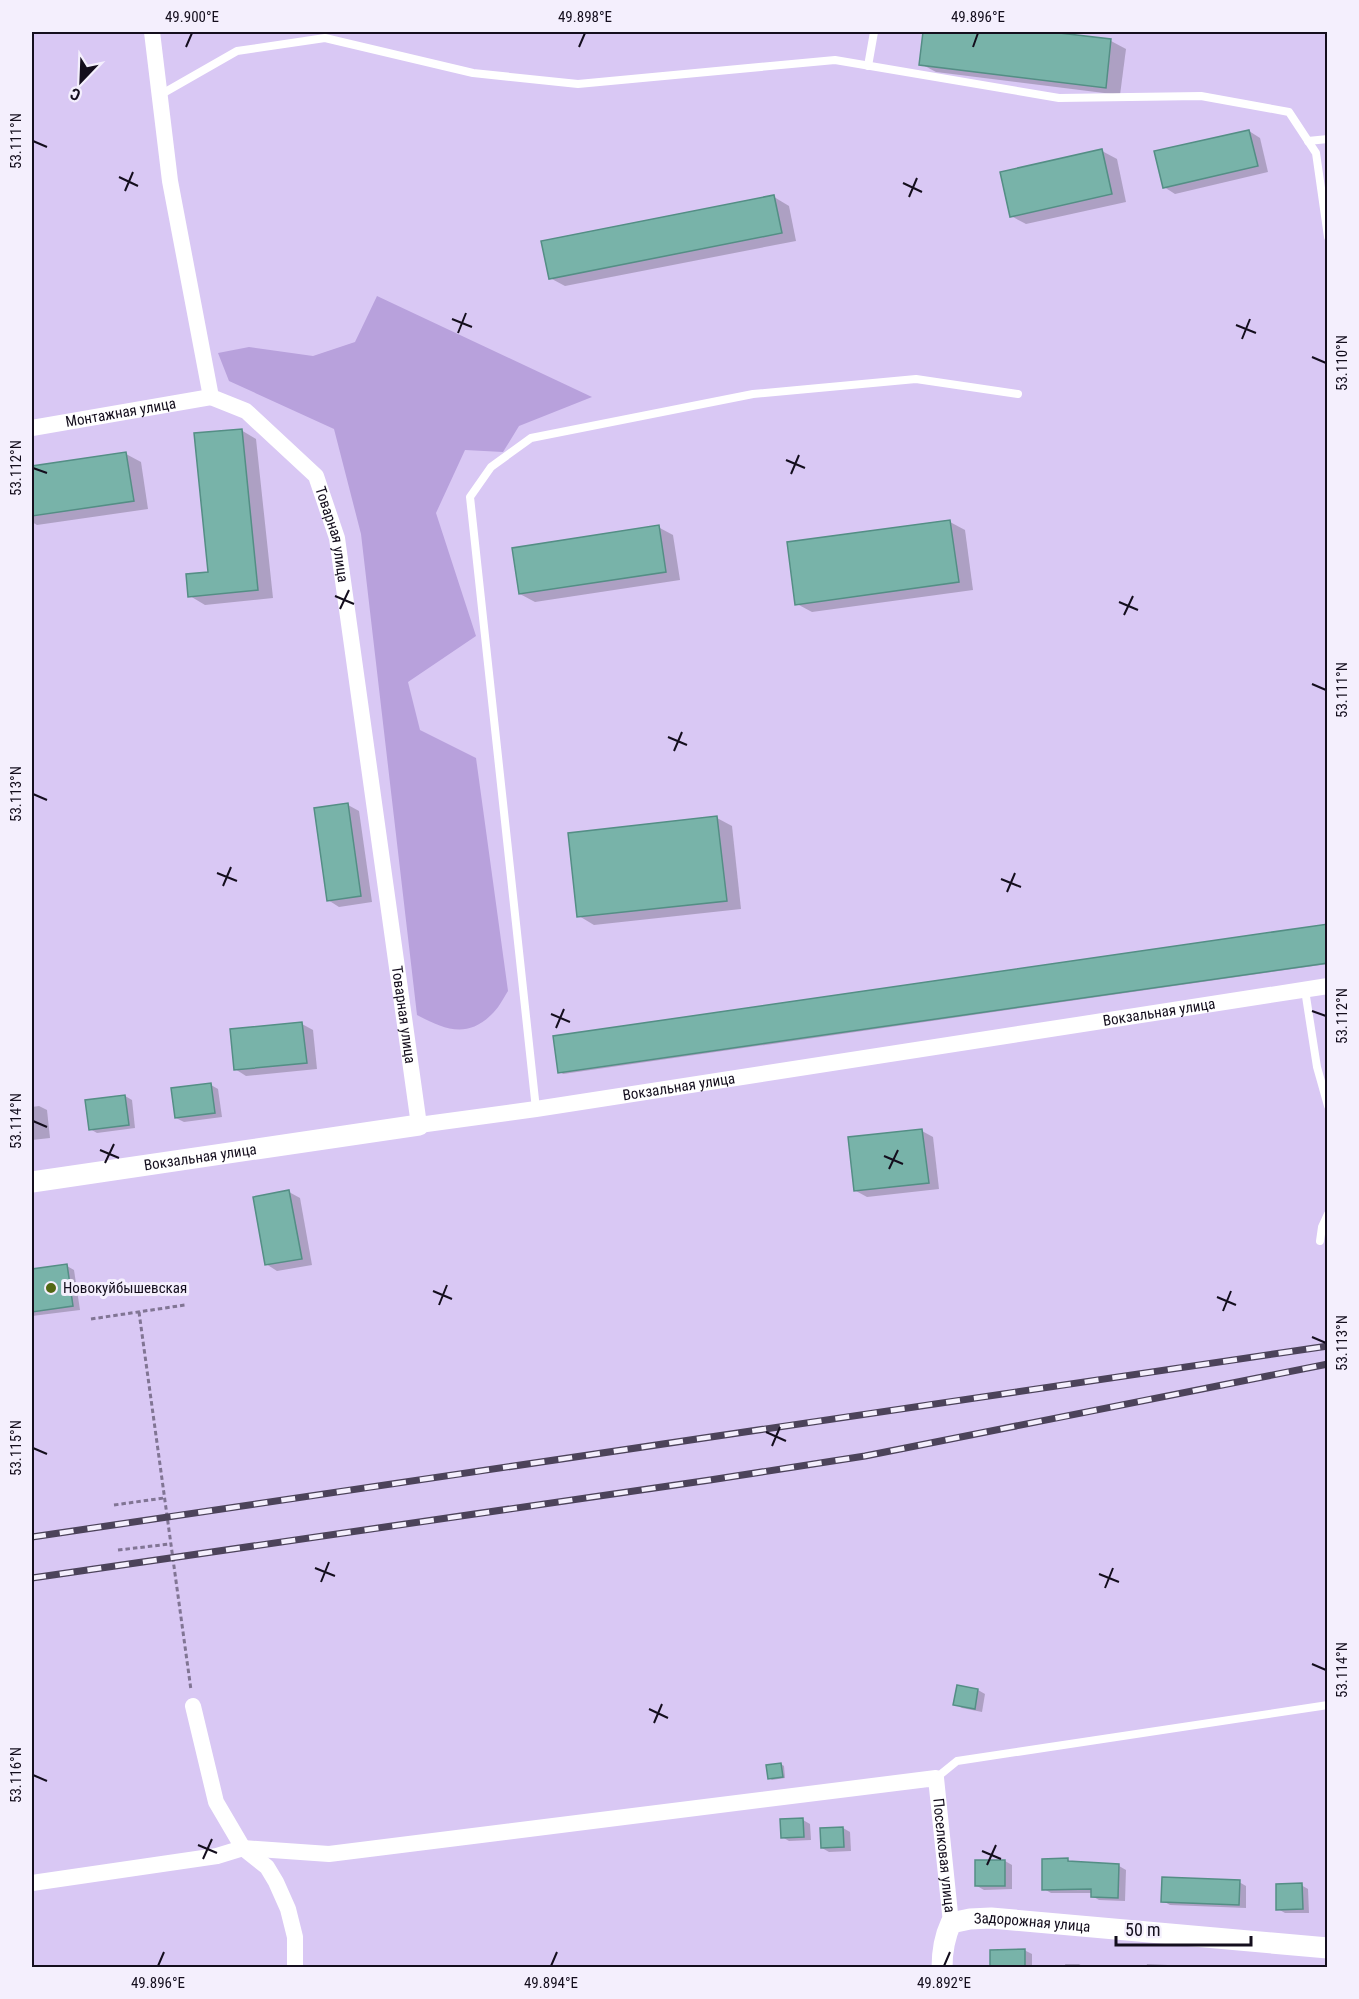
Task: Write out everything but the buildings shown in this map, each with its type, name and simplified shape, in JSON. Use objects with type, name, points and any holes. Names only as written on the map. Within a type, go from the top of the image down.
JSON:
[{"type":"street","points":[[152,32],[170,181],[211,397]]},
{"type":"street","name":"Монтажная улица","points":[[32,428],[211,397]]},
{"type":"street","name":"Товарная улица","points":[[211,397],[246,411],[316,476],[337,538],[418,1125]]},
{"type":"street","name":"Вокзальная улица","points":[[32,1182],[536,1109],[1328,987]]},
{"type":"street","points":[[193,1706],[216,1802],[243,1848],[267,1867],[288,1909],[296,1937],[295,1968]]},
{"type":"street","points":[[32,1883],[217,1856],[243,1848],[329,1854],[936,1778]]},
{"type":"street","name":"Поселковая улица","points":[[936,1778],[951,1923],[945,1936],[942,1968]]},
{"type":"street","name":"Задорожная улица","points":[[951,1923],[992,1918],[1328,1948]]},
{"type":"lane","points":[[868,66],[874,32]]},
{"type":"lane","points":[[160,95],[237,51],[325,38],[473,73],[578,84],[835,60],[1059,98],[1201,96],[1289,112],[1316,153],[1328,237]]},
{"type":"lane","points":[[1308,141],[1328,139]]},
{"type":"lane","points":[[536,1109],[470,497],[491,467],[531,438],[753,394],[916,380],[1018,394]]},
{"type":"lane","points":[[1305,990],[1317,1067],[1328,1106]]},
{"type":"lane","points":[[1320,1241],[1322,1227],[1328,1214]]},
{"type":"lane","points":[[936,1778],[957,1761],[1328,1705]]},
{"type":"path","points":[[91,1319],[185,1305]]},
{"type":"path","points":[[139,1312],[193,1706]]},
{"type":"path","points":[[114,1505],[164,1498]]},
{"type":"path","points":[[118,1550],[170,1544]]},
{"type":"shaded area","points":[[377,296],[592,397],[519,426],[503,452],[465,450],[436,513],[476,636],[408,682],[420,730],[476,758],[508,991],[491,1015],[473,1027],[464,1029],[446,1027],[417,1015],[361,534],[334,429],[229,381],[218,353],[249,347],[313,356],[355,342]]},
{"type":"railway","points":[[32,1537],[1328,1346]]},
{"type":"railway","points":[[32,1578],[865,1456],[1328,1364]]},
{"type":"place","name":"Новокуйбышевская","points":[[51,1288]]}]
